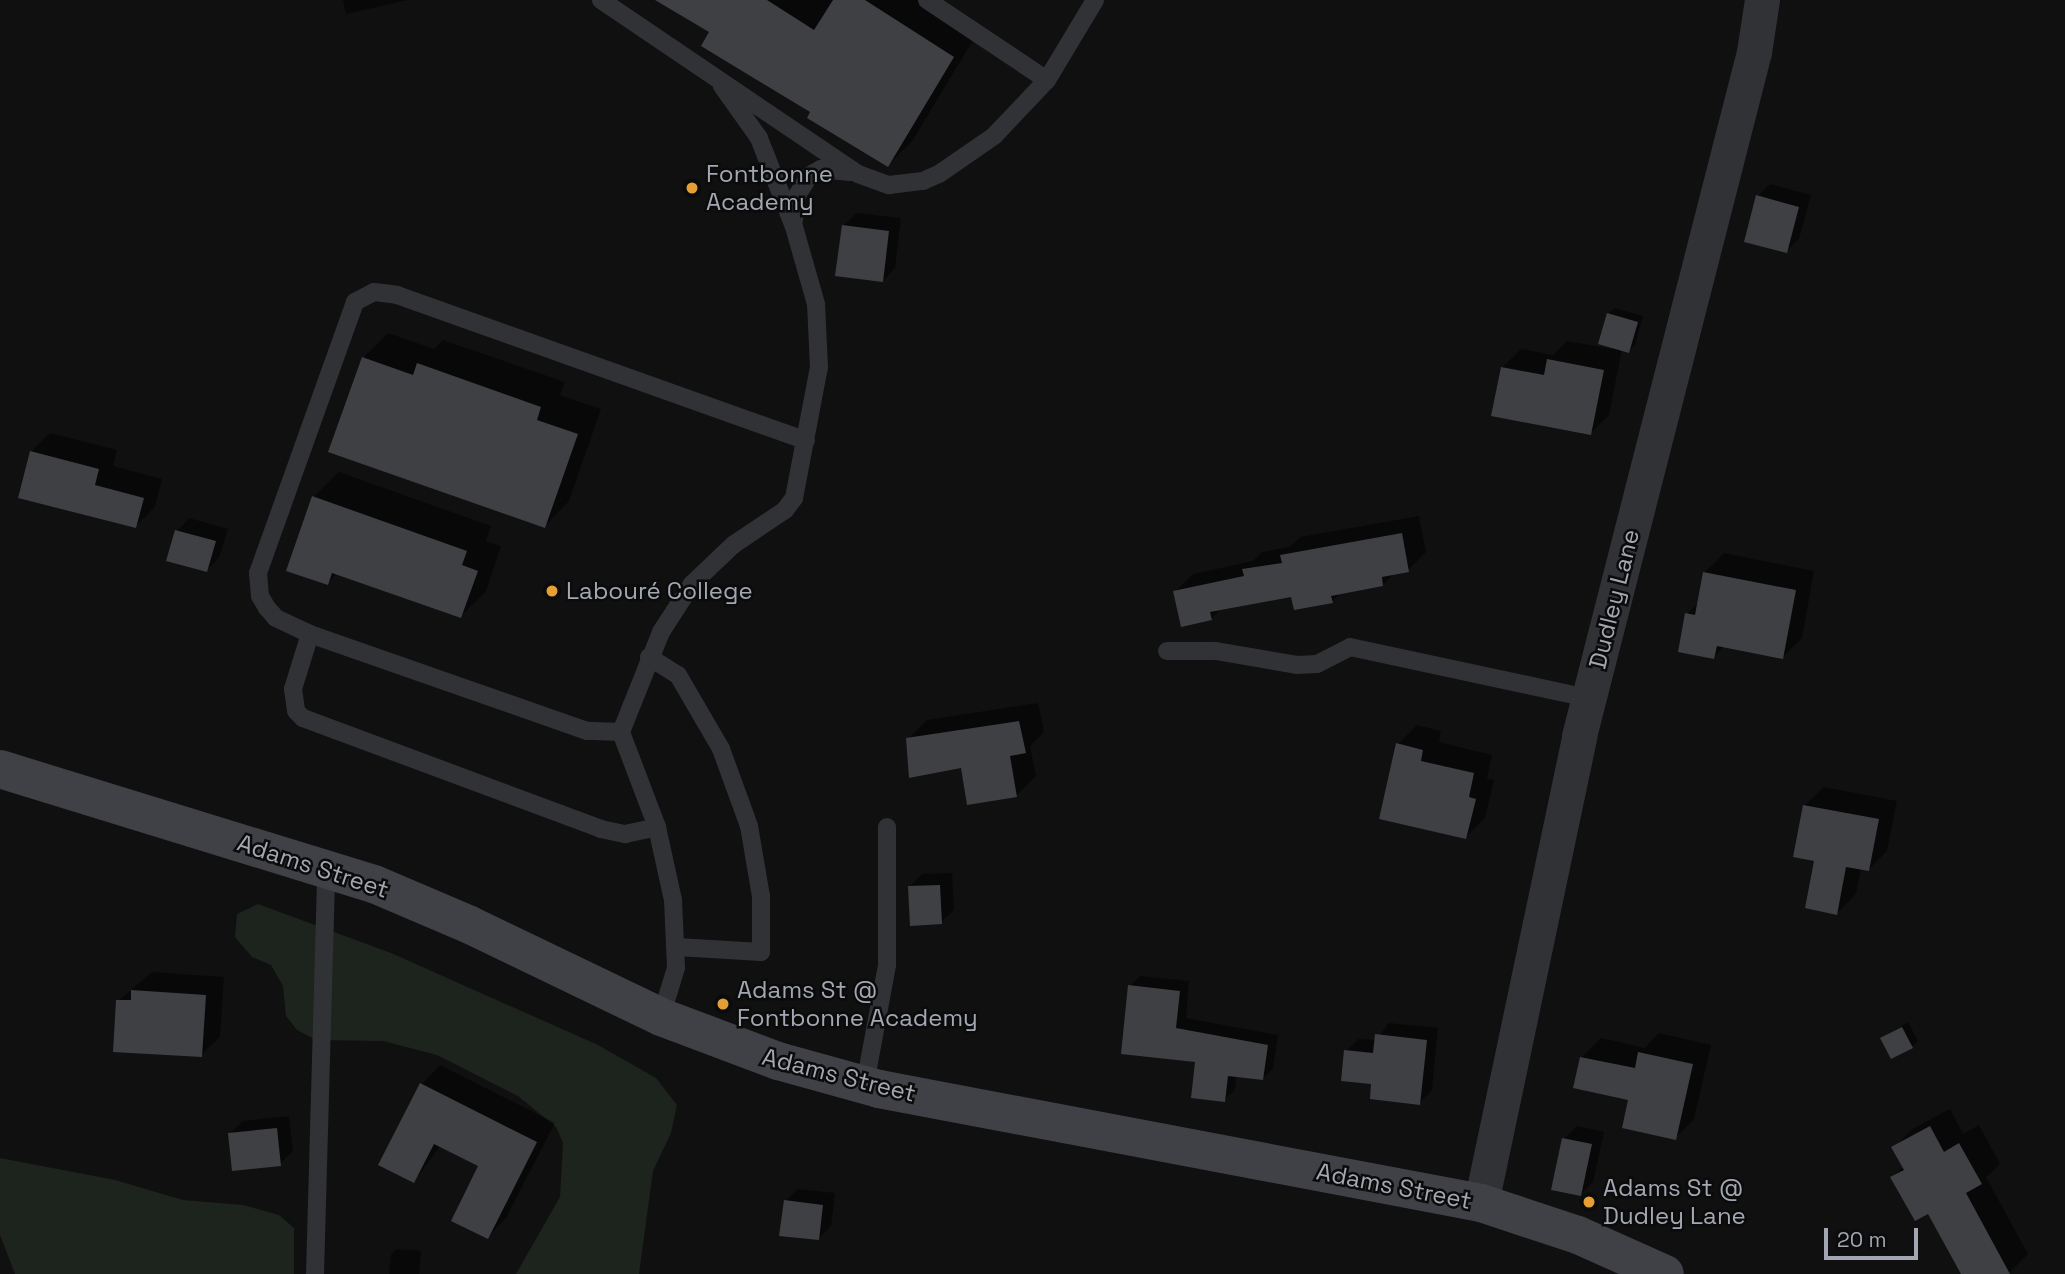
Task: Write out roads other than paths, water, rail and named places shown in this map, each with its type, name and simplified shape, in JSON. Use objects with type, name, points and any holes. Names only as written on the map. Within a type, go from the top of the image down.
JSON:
[{"type":"main road","name":"Adams Street","points":[[0,769],[326,868],[470,925],[661,1017],[749,1052],[865,1084],[1481,1203],[1578,1235],[1665,1274]]},
{"type":"street","name":"Dudley Lane","points":[[1481,1203],[1588,698],[1754,52],[1762,0]]},
{"type":"lane","points":[[600,0],[722,86],[858,174]]},
{"type":"lane","points":[[927,0],[1047,80]]},
{"type":"lane","points":[[794,227],[796,197],[810,175],[834,169],[889,185],[923,181],[939,174],[994,136],[1047,80],[1095,0]]},
{"type":"lane","points":[[661,1017],[673,985],[677,947],[673,900],[657,827],[621,732],[649,657],[677,606],[711,564],[785,510],[794,499],[818,368],[820,325],[794,227],[759,138],[722,86]]},
{"type":"lane","points":[[621,732],[587,731],[310,634],[276,618],[267,608],[260,596],[258,573],[348,314],[364,295],[397,295],[806,442]]},
{"type":"lane","points":[[310,634],[293,690],[296,711],[303,718],[601,829],[625,834],[657,827]]},
{"type":"lane","points":[[1167,651],[1216,651],[1297,665],[1317,664],[1350,647],[1588,698]]},
{"type":"lane","points":[[649,657],[670,668],[686,685],[722,749],[749,826],[761,896],[761,952],[677,947]]},
{"type":"lane","points":[[865,1084],[887,965],[887,827]]},
{"type":"lane","points":[[315,1274],[326,868]]},
{"type":"place","name":"Fontbonne Academy","points":[[692,188]]},
{"type":"place","name":"Labouré College","points":[[552,591]]},
{"type":"place","name":"Adams St @ Fontbonne Academy","points":[[723,1004]]},
{"type":"place","name":"Adams St @ Dudley Lane","points":[[1589,1202]]}]
